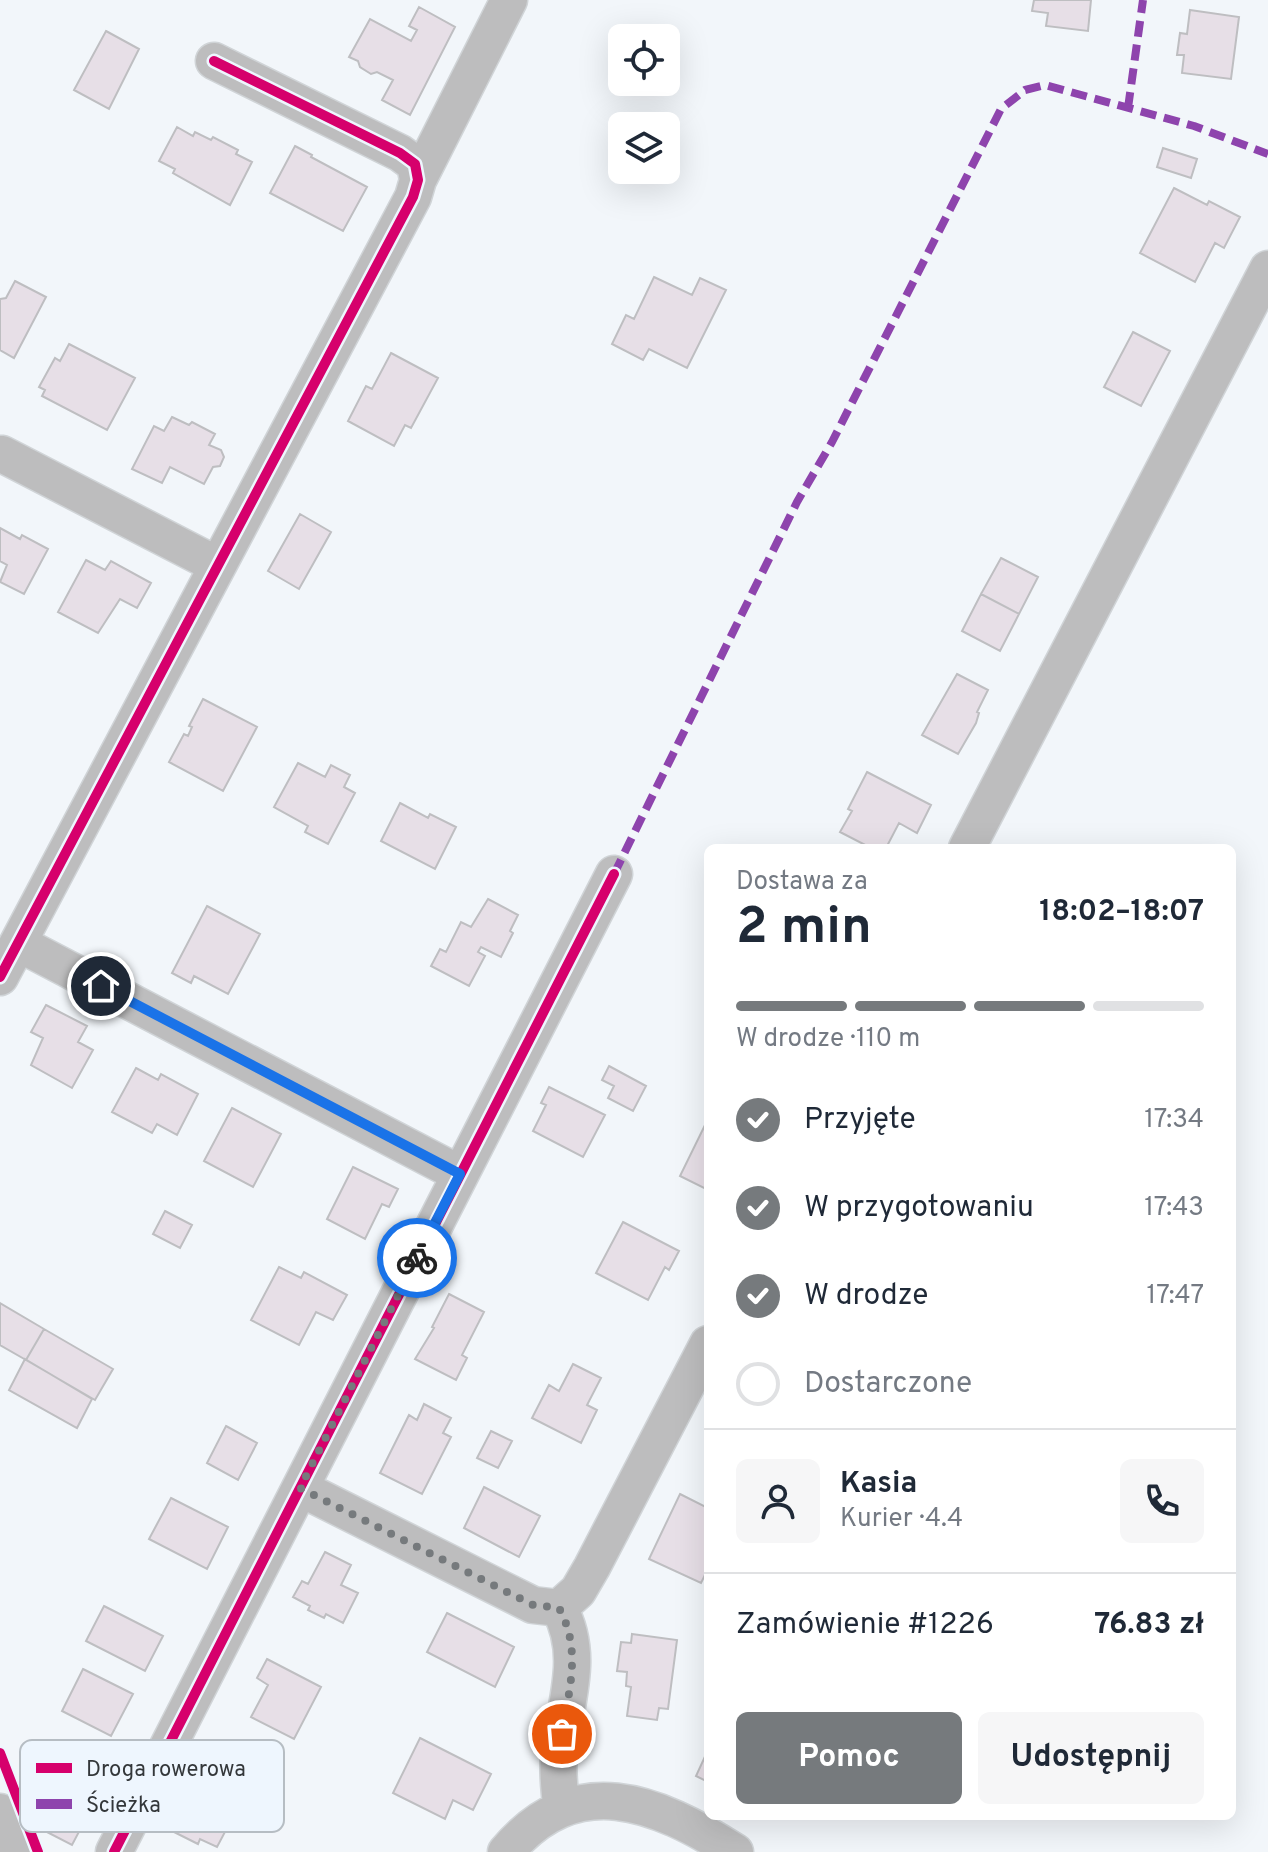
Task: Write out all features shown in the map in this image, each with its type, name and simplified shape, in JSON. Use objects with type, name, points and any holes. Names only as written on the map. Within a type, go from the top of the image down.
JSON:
[{"type":"street","points":[[0,977],[413,197],[418,180],[509,0]]},
{"type":"street","points":[[214,61],[400,153],[415,164],[418,180]]},
{"type":"street","points":[[969,844],[1268,269]]},
{"type":"street","points":[[2,454],[217,565]]},
{"type":"street","points":[[171,1740],[614,874]]},
{"type":"street","points":[[18,943],[460,1174]]},
{"type":"street","points":[[300,1488],[533,1605],[559,1608],[578,1591],[592,1567],[704,1352]]},
{"type":"street","points":[[559,1608],[572,1637],[574,1658],[558,1760],[561,1807]]},
{"type":"street","points":[[506,1852],[538,1820],[561,1807],[584,1801],[610,1800],[636,1805],[673,1819],[735,1852]]},
{"type":"street","points":[[0,1812],[15,1852]]},
{"type":"street","points":[[114,1852],[124,1832]]},
{"type":"building","points":[[1034,0],[1091,0],[1088,31],[1046,26],[1048,13],[1032,11]]},
{"type":"building","points":[[419,7],[455,27],[410,115],[382,100],[393,80],[377,72],[371,74],[349,57],[370,19],[411,41],[417,30],[409,26]]},
{"type":"building","points":[[1190,10],[1239,17],[1231,79],[1182,73],[1184,55],[1177,55],[1180,33],[1187,34]]},
{"type":"building","points":[[106,31],[139,49],[109,109],[74,90]]},
{"type":"building","points":[[177,127],[193,136],[195,132],[211,140],[213,137],[238,150],[236,154],[252,162],[230,205],[173,173],[175,169],[159,161]]},
{"type":"building","points":[[295,146],[367,187],[343,231],[270,193]]},
{"type":"building","points":[[1163,148],[1197,159],[1191,178],[1157,167]]},
{"type":"building","points":[[1174,188],[1240,217],[1224,248],[1215,243],[1195,282],[1140,253]]},
{"type":"building","points":[[654,277],[692,295],[700,278],[726,290],[687,368],[649,349],[643,360],[612,344],[626,315],[634,319]]},
{"type":"building","points":[[15,281],[46,297],[14,358],[0,350],[0,299],[6,298]]},
{"type":"building","points":[[1133,332],[1170,351],[1141,406],[1104,387]]},
{"type":"building","points":[[69,344],[135,378],[107,430],[42,396],[45,390],[39,387],[55,358],[60,361]]},
{"type":"building","points":[[391,353],[438,378],[411,428],[405,425],[394,446],[348,421],[366,386],[372,389]]},
{"type":"building","points":[[172,417],[189,425],[192,422],[215,434],[209,445],[221,450],[224,457],[220,466],[213,467],[204,484],[170,467],[162,483],[132,469],[154,426],[164,431]]},
{"type":"building","points":[[300,514],[331,532],[299,589],[268,571]]},
{"type":"building","points":[[0,528],[20,539],[22,535],[48,549],[24,594],[0,582],[7,565],[0,561]]},
{"type":"building","points":[[1001,558],[1038,577],[1019,614],[981,594]]},
{"type":"building","points":[[86,560],[105,570],[111,561],[151,583],[137,608],[120,599],[98,633],[58,612]]},
{"type":"building","points":[[981,594],[1019,614],[1000,651],[962,631]]},
{"type":"building","points":[[957,674],[988,690],[977,712],[976,723],[958,754],[922,735]]},
{"type":"building","points":[[203,699],[257,727],[223,791],[169,762],[184,734],[188,736],[192,727],[189,726]]},
{"type":"building","points":[[298,763],[325,777],[331,765],[350,775],[344,787],[355,793],[328,844],[305,832],[308,826],[274,807]]},
{"type":"building","points":[[867,772],[931,805],[917,833],[899,823],[888,844],[863,844],[840,832],[852,811],[848,809]]},
{"type":"building","points":[[400,803],[428,818],[430,814],[456,827],[435,869],[381,841]]},
{"type":"building","points":[[488,899],[518,915],[501,957],[481,947],[478,952],[485,956],[469,986],[431,966],[440,949],[446,952],[461,922],[471,927]]},
{"type":"building","points":[[207,906],[260,934],[228,994],[194,976],[191,983],[172,973]]},
{"type":"building","points":[[46,1005],[87,1026],[78,1042],[93,1050],[72,1088],[31,1065],[43,1038],[31,1032]]},
{"type":"building","points":[[609,1066],[646,1086],[633,1111],[608,1098],[614,1086],[602,1080]]},
{"type":"building","points":[[136,1068],[158,1080],[161,1074],[198,1094],[177,1135],[157,1124],[152,1133],[112,1112]]},
{"type":"building","points":[[549,1087],[605,1115],[583,1157],[533,1131],[546,1105],[541,1103]]},
{"type":"building","points":[[232,1108],[281,1134],[253,1187],[204,1161]]},
{"type":"building","points":[[704,1127],[704,1188],[680,1176]]},
{"type":"building","points":[[353,1167],[398,1189],[389,1207],[382,1204],[365,1239],[327,1219]]},
{"type":"building","points":[[165,1211],[192,1225],[180,1248],[153,1234]]},
{"type":"building","points":[[623,1222],[679,1251],[669,1270],[665,1267],[648,1300],[596,1273]]},
{"type":"building","points":[[279,1267],[301,1278],[304,1272],[347,1295],[333,1320],[316,1312],[299,1345],[251,1320]]},
{"type":"building","points":[[449,1294],[484,1312],[462,1355],[467,1358],[456,1380],[415,1359],[434,1328]]},
{"type":"building","points":[[0,1303],[44,1329],[26,1360],[0,1345]]},
{"type":"building","points":[[44,1329],[113,1369],[95,1400],[26,1360]]},
{"type":"building","points":[[25,1359],[92,1399],[77,1428],[9,1390]]},
{"type":"building","points":[[573,1364],[601,1378],[587,1405],[597,1410],[581,1443],[532,1418],[549,1385],[559,1391]]},
{"type":"building","points":[[424,1404],[451,1418],[443,1433],[451,1437],[422,1494],[380,1473],[409,1415],[417,1420]]},
{"type":"building","points":[[226,1426],[257,1443],[238,1480],[207,1463]]},
{"type":"building","points":[[491,1431],[512,1441],[498,1468],[477,1458]]},
{"type":"building","points":[[484,1487],[540,1516],[519,1557],[464,1528]]},
{"type":"building","points":[[680,1494],[704,1506],[704,1577],[701,1583],[649,1559]]},
{"type":"building","points":[[171,1498],[228,1527],[207,1569],[149,1539]]},
{"type":"building","points":[[325,1552],[351,1565],[341,1585],[358,1593],[343,1623],[326,1614],[324,1618],[308,1610],[310,1606],[293,1597],[302,1581],[308,1584]]},
{"type":"building","points":[[104,1606],[163,1636],[145,1671],[86,1641]]},
{"type":"building","points":[[447,1613],[514,1647],[495,1687],[427,1652]]},
{"type":"building","points":[[632,1634],[677,1640],[668,1709],[659,1708],[657,1720],[627,1716],[631,1687],[626,1686],[627,1672],[617,1671],[621,1642],[631,1643]]},
{"type":"building","points":[[267,1659],[321,1687],[294,1739],[251,1717],[268,1685],[257,1678]]},
{"type":"building","points":[[83,1669],[133,1694],[111,1736],[62,1711]]},
{"type":"building","points":[[420,1738],[491,1774],[473,1810],[453,1800],[445,1819],[393,1793]]},
{"type":"building","points":[[704,1759],[704,1780],[696,1776]]},
{"type":"building","points":[[47,1832],[79,1832],[72,1845]]},
{"type":"building","points":[[174,1832],[225,1832],[217,1847],[200,1839],[198,1844]]},
{"type":"marked path","points":[[1128,108],[1143,0]]},
{"type":"marked path","points":[[614,874],[797,502],[832,442],[1001,109],[1025,90],[1045,85],[1194,126],[1268,154]]},
{"type":"cycle path","points":[[0,977],[413,197],[418,180],[415,164],[400,153],[214,61]]},
{"type":"cycle path","points":[[171,1740],[614,874]]},
{"type":"cycle path","points":[[0,1753],[20,1805]]},
{"type":"cycle path","points":[[30,1832],[38,1852]]},
{"type":"cycle path","points":[[114,1852],[124,1832]]},
{"type":"way so far","points":[[417,1258],[300,1488],[533,1605],[559,1608],[572,1637],[574,1658],[562,1734]]},
{"type":"route","points":[[101,986],[460,1174],[417,1258]]}]
